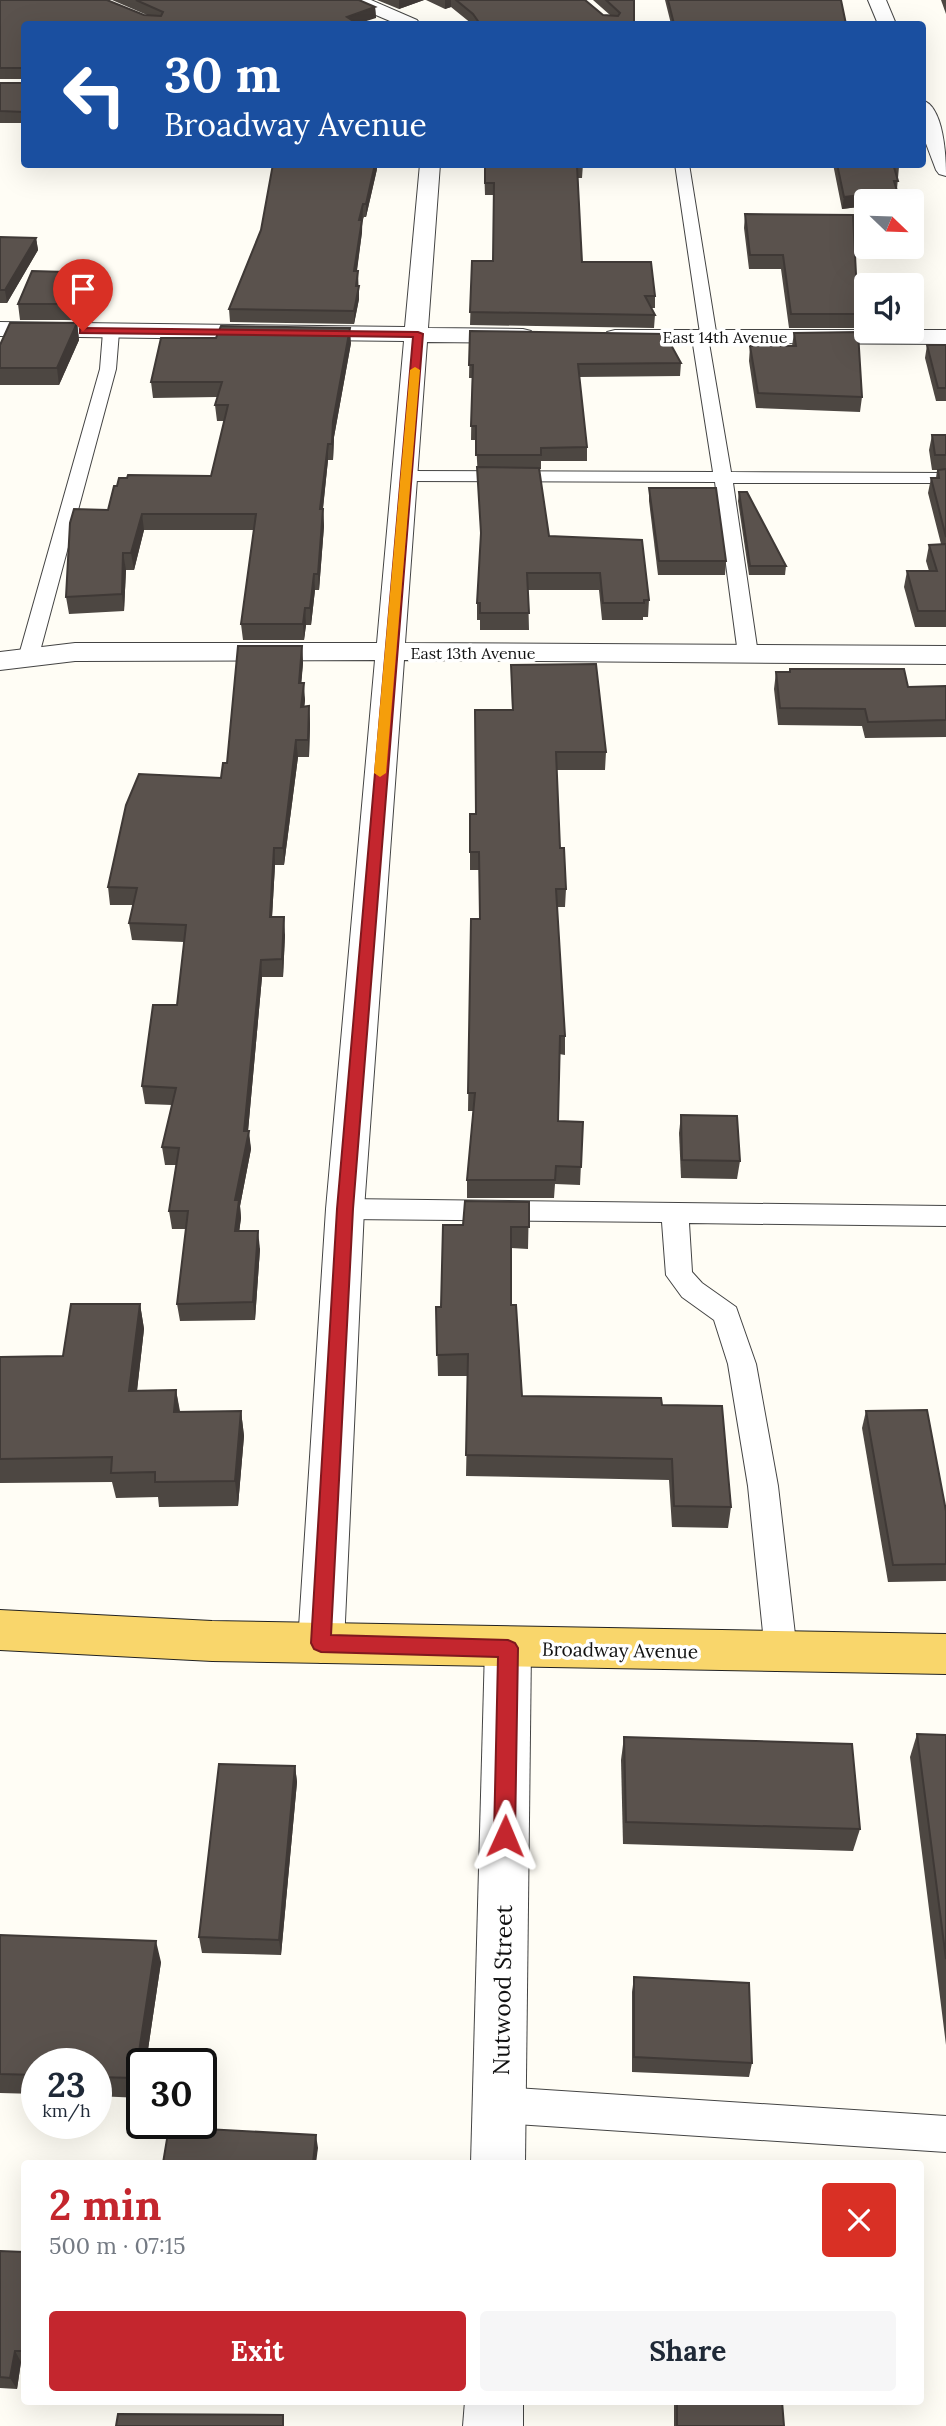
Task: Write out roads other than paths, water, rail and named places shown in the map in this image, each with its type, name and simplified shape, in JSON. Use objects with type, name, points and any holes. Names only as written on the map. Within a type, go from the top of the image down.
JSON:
[{"type":"main road","name":"Broadway Avenue","points":[[0,1630],[126,1638],[508,1648],[946,1654]]},
{"type":"street","points":[[356,0],[404,21]]},
{"type":"street","points":[[860,0],[878,2],[886,21]]},
{"type":"street","points":[[926,111],[939,129],[946,170]]},
{"type":"street","points":[[321,1643],[345,1209],[430,168]]},
{"type":"street","points":[[0,330],[552,336]]},
{"type":"street","name":"East 14th Avenue","points":[[592,337],[946,337]]},
{"type":"street","name":"East 13th Avenue","points":[[0,661],[29,655],[75,652],[200,650],[946,654]]},
{"type":"street","name":"Nutwood Street","points":[[498,2160],[508,1648]]},
{"type":"street","points":[[494,2405],[494,2426]]},
{"type":"lane","points":[[683,168],[748,654]]},
{"type":"lane","points":[[29,655],[108,369],[111,331]]},
{"type":"lane","points":[[405,476],[946,478]]},
{"type":"lane","points":[[345,1209],[946,1216]]},
{"type":"lane","points":[[675,1213],[679,1275],[691,1290],[726,1314],[742,1364],[764,1486],[781,1652]]},
{"type":"lane","points":[[499,2105],[946,2134]]}]
